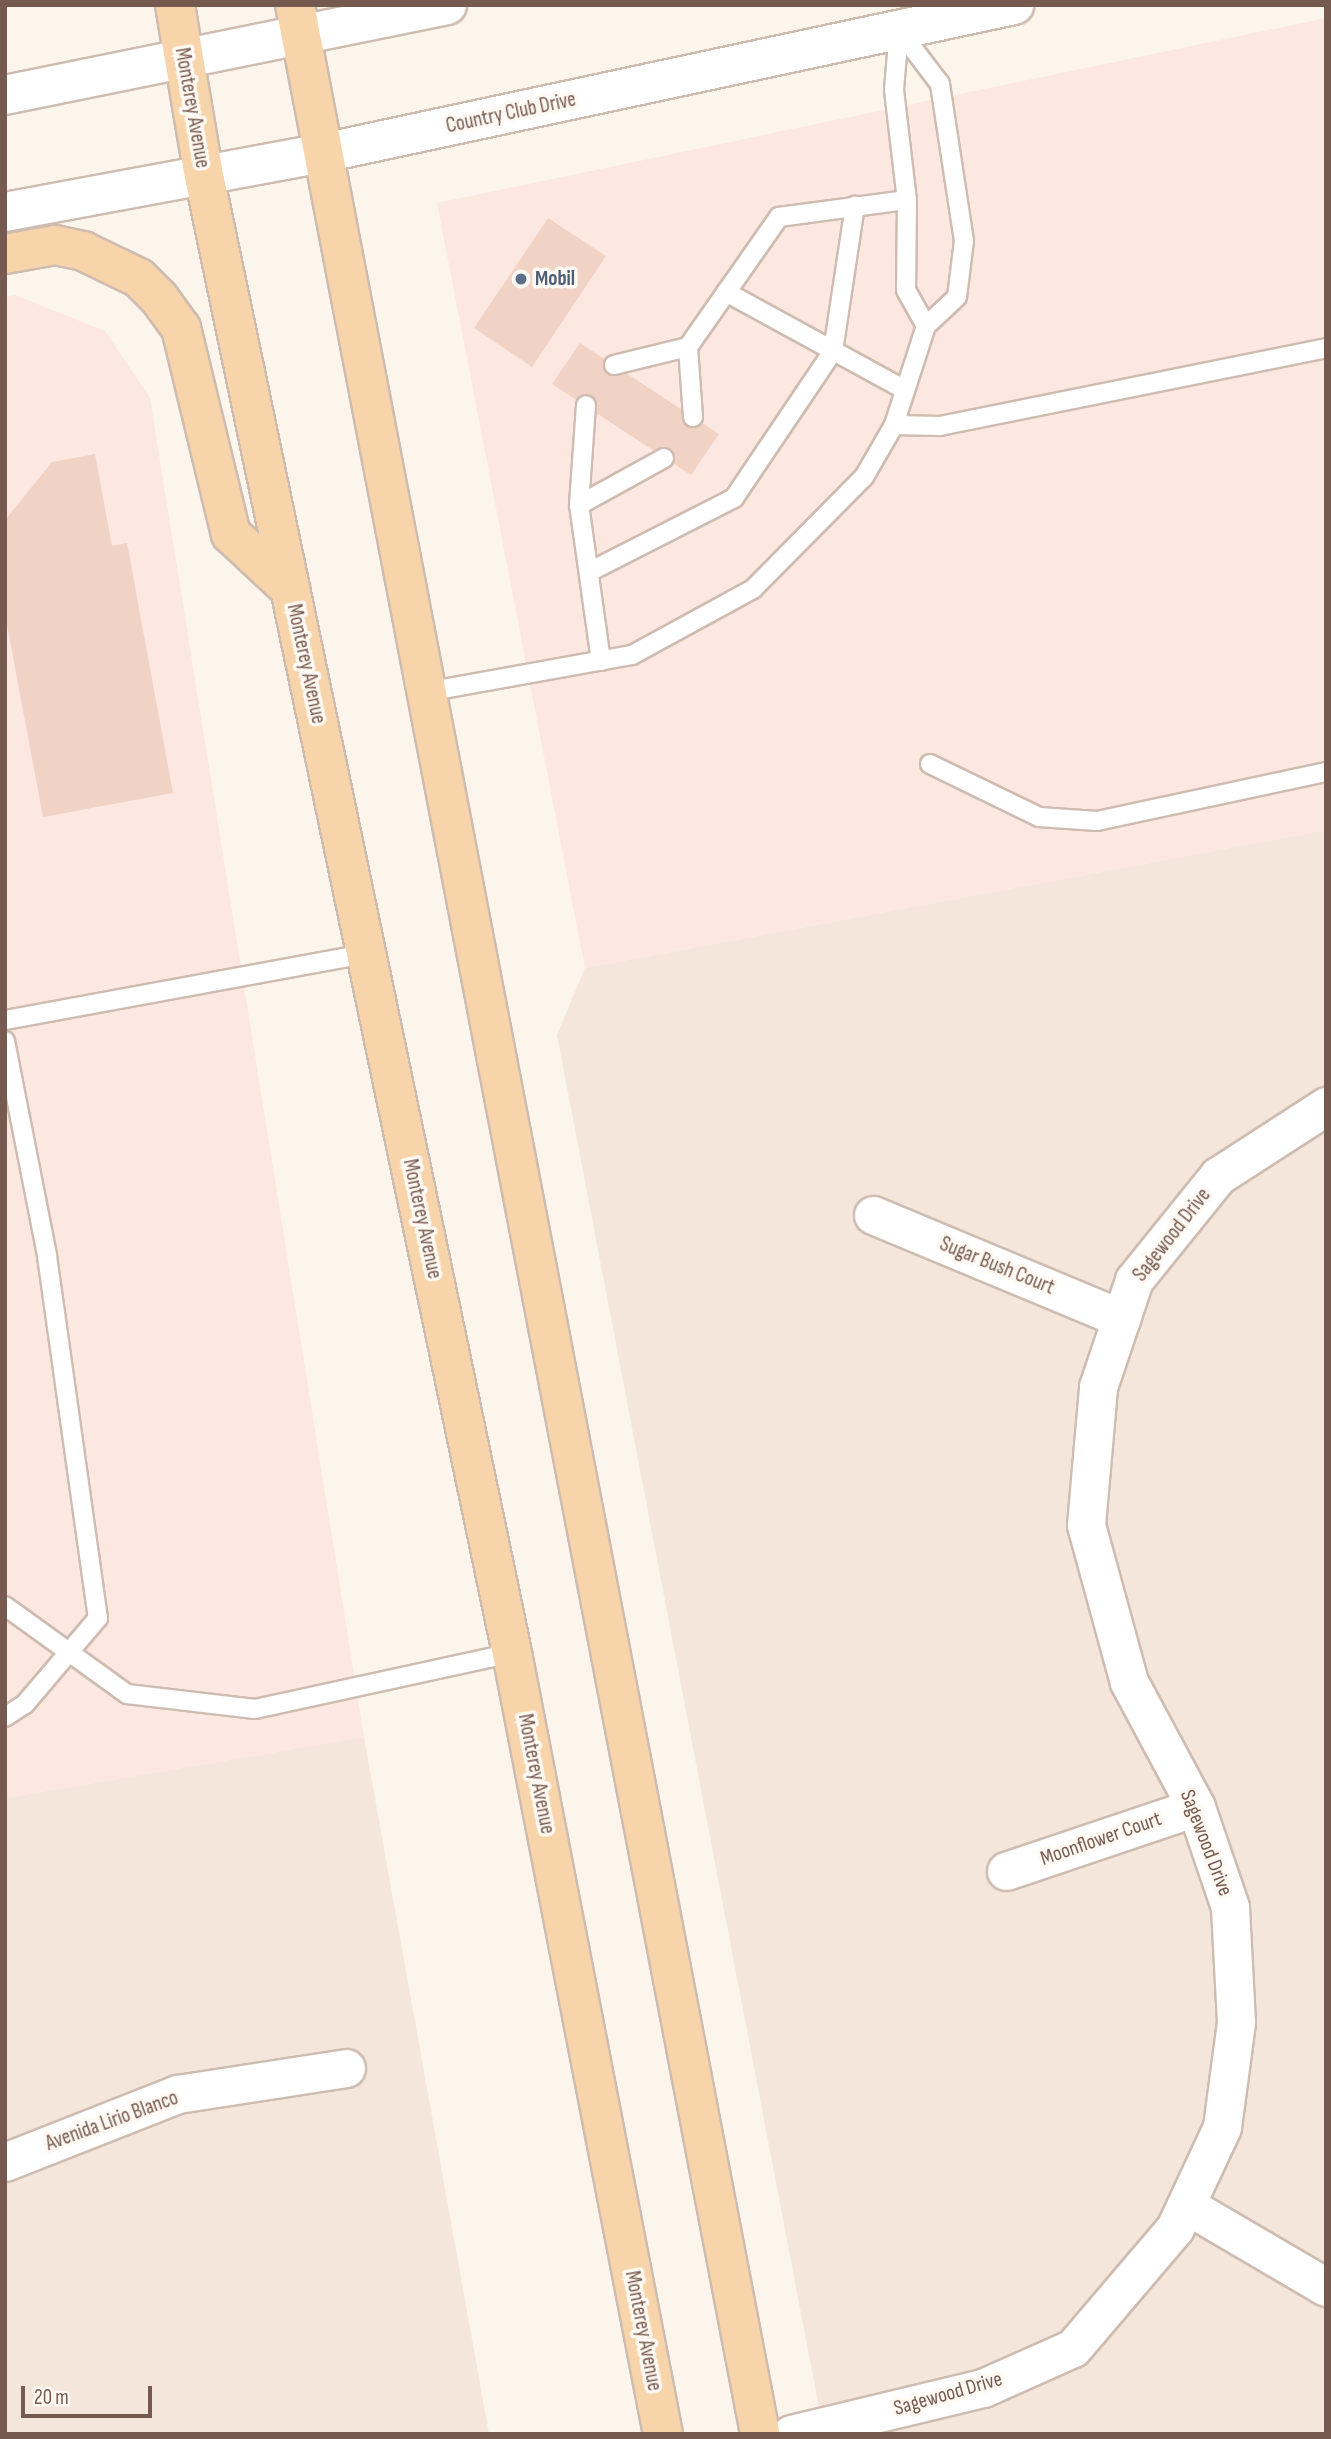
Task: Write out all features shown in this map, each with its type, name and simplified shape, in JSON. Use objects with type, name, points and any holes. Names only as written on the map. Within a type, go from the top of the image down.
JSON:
[{"type":"main road","name":"Monterey Avenue","points":[[175,5],[204,176],[512,1653],[663,2434]]},
{"type":"main road","points":[[5,95],[183,58],[297,20],[447,5]]},
{"type":"main road","name":"Country Club Drive","points":[[5,212],[323,153],[1014,5]]},
{"type":"main road","points":[[297,20],[760,2434]]},
{"type":"main road","points":[[5,254],[55,245],[83,251],[139,278],[159,298],[181,328],[231,534],[290,589]]},
{"type":"street","name":"Sagewood Drive","points":[[791,2434],[983,2388],[1073,2348],[1175,2228],[1222,2127],[1236,2022],[1230,1907],[1196,1807],[1129,1682],[1086,1525],[1098,1387],[1133,1280],[1218,1176],[1326,1106]]},
{"type":"street","name":"Sugar Bush Court","points":[[873,1215],[1121,1318]]},
{"type":"street","name":"Moonflower Court","points":[[1006,1871],[1196,1807]]},
{"type":"street","name":"Avenida Lirio Blanco","points":[[5,2162],[178,2094],[346,2068]]},
{"type":"street","points":[[1186,2205],[1326,2287]]},
{"type":"lane","points":[[899,30],[894,90],[907,200],[906,290],[926,326]]},
{"type":"lane","points":[[426,692],[632,655],[753,589],[858,485],[894,425],[926,326],[957,297],[962,214],[940,84],[899,30]]},
{"type":"lane","points":[[692,417],[688,347],[779,216],[907,200]]},
{"type":"lane","points":[[589,572],[734,498],[833,351],[855,206]]},
{"type":"lane","points":[[726,292],[905,390]]},
{"type":"lane","points":[[614,365],[688,347]]},
{"type":"lane","points":[[894,425],[940,426],[1326,348]]},
{"type":"lane","points":[[586,405],[579,505],[601,661]]},
{"type":"lane","points":[[579,505],[664,458]]},
{"type":"lane","points":[[930,764],[1039,817],[1097,821],[1326,772]]},
{"type":"lane","points":[[5,1020],[366,954]]},
{"type":"lane","points":[[5,1041],[47,1256],[98,1618],[25,1704],[5,1717]]},
{"type":"lane","points":[[5,1606],[127,1694],[255,1709],[512,1653]]},
{"type":"shaded area","points":[[1326,18],[1326,830],[585,968],[437,203]]},
{"type":"shaded area","points":[[15,295],[105,331],[150,398],[364,1737],[5,1798],[5,297]]},
{"type":"shaded area","points":[[1326,830],[1326,2434],[824,2434],[557,1035],[585,968]]},
{"type":"shaded area","points":[[364,1737],[489,2434],[5,2434],[5,1798]]},
{"type":"building","points":[[548,218],[606,256],[532,367],[474,328]]},
{"type":"building","points":[[580,343],[719,434],[691,475],[552,384]]},
{"type":"building","points":[[95,454],[112,546],[127,543],[173,793],[43,817],[5,614],[5,520],[52,462]]},
{"type":"place","name":"Mobil","points":[[521,279]]}]
